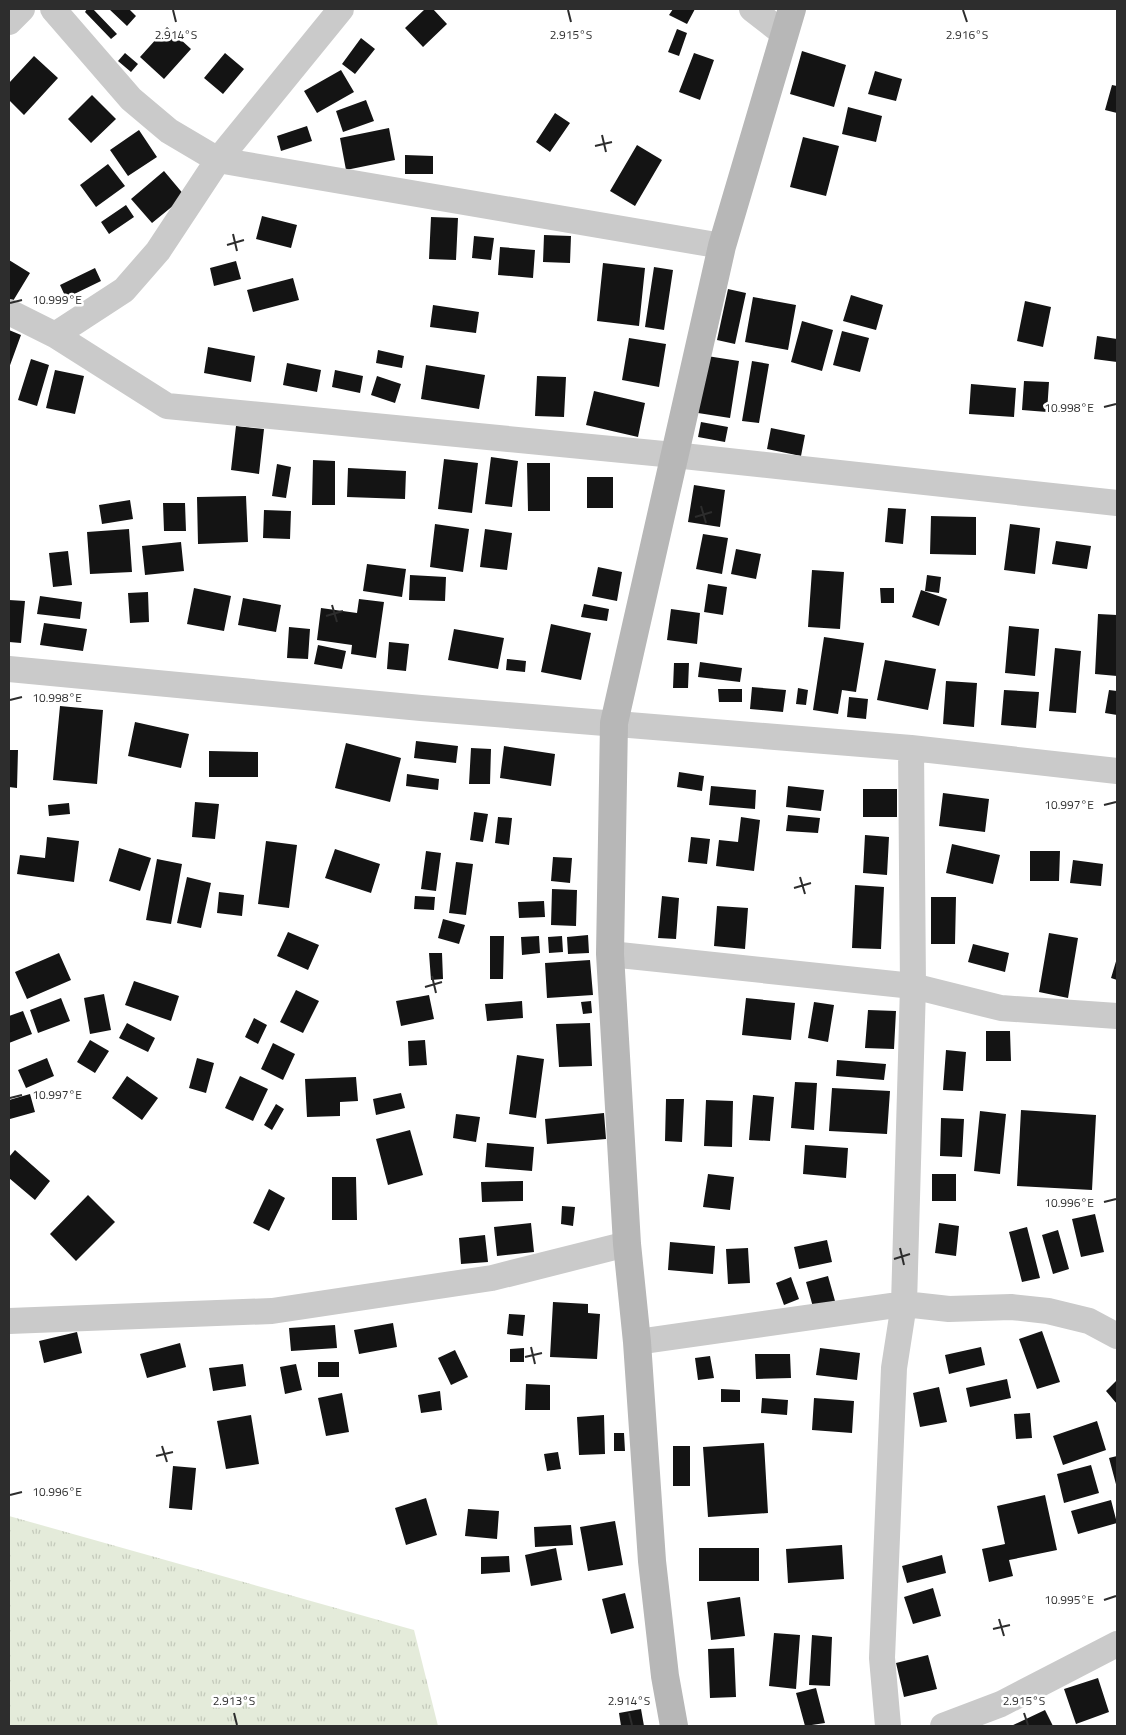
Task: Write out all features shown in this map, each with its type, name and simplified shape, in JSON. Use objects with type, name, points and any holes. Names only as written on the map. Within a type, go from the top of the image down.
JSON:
[{"type":"main road","points":[[674,1726],[665,1676],[652,1561],[645,1485],[637,1342],[627,1244],[610,954],[614,723],[722,246],[788,21]]},
{"type":"street","points":[[9,22],[22,9]]},
{"type":"street","points":[[54,9],[131,99],[169,131],[218,160],[722,246]]},
{"type":"street","points":[[55,335],[124,290],[158,251],[218,160],[341,9]]},
{"type":"street","points":[[752,9],[788,21]]},
{"type":"street","points":[[9,312],[55,335],[167,406],[674,455],[1117,503]]},
{"type":"street","points":[[9,669],[421,708],[910,748],[1117,771]]},
{"type":"street","points":[[888,1726],[882,1658],[894,1368],[904,1304],[913,986],[910,748]]},
{"type":"street","points":[[610,954],[913,986],[1001,1008],[1117,1016]]},
{"type":"street","points":[[9,1321],[272,1311],[492,1278],[627,1244]]},
{"type":"street","points":[[637,1342],[904,1304],[949,1309],[1011,1307],[1048,1311],[1089,1321],[1117,1336]]},
{"type":"street","points":[[943,1726],[1001,1704],[1117,1644]]},
{"type":"green space","points":[[9,1516],[414,1630],[438,1726],[9,1726]]},
{"type":"building","points":[[87,9],[93,9],[117,34],[111,39],[85,12]]},
{"type":"building","points":[[109,9],[129,9],[136,16],[127,26]]},
{"type":"building","points":[[425,9],[433,9],[447,24],[423,47],[405,28]]},
{"type":"building","points":[[673,9],[695,9],[687,24],[669,15]]},
{"type":"building","points":[[167,27],[191,49],[164,79],[140,57]]},
{"type":"building","points":[[677,29],[687,33],[679,56],[668,52]]},
{"type":"building","points":[[361,38],[375,49],[355,74],[342,64]]},
{"type":"building","points":[[802,51],[846,65],[834,107],[790,94]]},
{"type":"building","points":[[125,53],[138,64],[131,72],[118,61]]},
{"type":"building","points":[[225,53],[244,69],[223,94],[204,78]]},
{"type":"building","points":[[694,53],[714,60],[700,100],[679,92]]},
{"type":"building","points":[[34,56],[58,78],[24,115],[9,100],[9,83]]},
{"type":"building","points":[[341,70],[354,92],[317,113],[304,91]]},
{"type":"building","points":[[875,71],[902,79],[896,101],[868,94]]},
{"type":"building","points":[[1112,85],[1117,86],[1117,113],[1105,110]]},
{"type":"building","points":[[92,95],[116,119],[91,143],[68,119]]},
{"type":"building","points":[[366,100],[374,121],[343,132],[336,111]]},
{"type":"building","points":[[848,107],[882,116],[876,142],[842,134]]},
{"type":"building","points":[[555,113],[570,123],[550,152],[536,142]]},
{"type":"building","points":[[307,126],[312,141],[281,151],[277,136]]},
{"type":"building","points":[[389,128],[395,160],[346,170],[340,138]]},
{"type":"building","points":[[139,130],[157,157],[128,176],[110,150]]},
{"type":"building","points":[[803,137],[839,146],[826,196],[790,187]]},
{"type":"building","points":[[637,145],[662,160],[635,206],[610,191]]},
{"type":"building","points":[[405,155],[433,156],[433,174],[405,174]]},
{"type":"building","points":[[108,164],[125,186],[96,207],[80,185]]},
{"type":"building","points":[[164,171],[185,196],[152,223],[131,199]]},
{"type":"building","points":[[126,205],[134,217],[109,234],[101,222]]},
{"type":"building","points":[[262,216],[297,225],[291,248],[256,239]]},
{"type":"building","points":[[431,217],[458,218],[456,260],[429,259]]},
{"type":"building","points":[[544,235],[571,236],[570,263],[543,262]]},
{"type":"building","points":[[474,236],[494,238],[491,260],[472,258]]},
{"type":"building","points":[[500,247],[535,250],[533,278],[498,275]]},
{"type":"building","points":[[9,260],[30,273],[13,301],[9,299]]},
{"type":"building","points":[[236,261],[241,279],[214,286],[210,268]]},
{"type":"building","points":[[603,263],[645,268],[639,326],[597,321]]},
{"type":"building","points":[[654,267],[673,270],[664,330],[645,327]]},
{"type":"building","points":[[95,268],[101,281],[66,298],[60,285]]},
{"type":"building","points":[[293,278],[299,300],[253,312],[247,290]]},
{"type":"building","points":[[728,289],[746,293],[735,344],[717,340]]},
{"type":"building","points":[[851,295],[883,305],[876,330],[843,321]]},
{"type":"building","points":[[753,297],[796,305],[788,350],[745,342]]},
{"type":"building","points":[[1025,301],[1051,307],[1043,347],[1017,341]]},
{"type":"building","points":[[433,305],[479,312],[476,333],[430,327]]},
{"type":"building","points":[[802,321],[833,330],[822,371],[791,362]]},
{"type":"building","points":[[9,330],[21,335],[9,368]]},
{"type":"building","points":[[842,331],[869,338],[860,372],[833,365]]},
{"type":"building","points":[[1097,336],[1117,339],[1117,362],[1094,359]]},
{"type":"building","points":[[629,338],[666,344],[659,387],[622,380]]},
{"type":"building","points":[[208,347],[255,356],[251,382],[204,373]]},
{"type":"building","points":[[378,350],[404,356],[402,368],[376,363]]},
{"type":"building","points":[[707,356],[739,361],[730,418],[698,413]]},
{"type":"building","points":[[31,359],[49,365],[37,406],[18,400]]},
{"type":"building","points":[[752,361],[769,364],[759,423],[742,421]]},
{"type":"building","points":[[287,363],[321,370],[317,392],[283,385]]},
{"type":"building","points":[[426,365],[485,375],[479,409],[421,399]]},
{"type":"building","points":[[55,370],[84,376],[75,414],[46,408]]},
{"type":"building","points":[[335,370],[363,376],[360,393],[332,387]]},
{"type":"building","points":[[377,376],[401,384],[395,403],[371,395]]},
{"type":"building","points":[[537,376],[566,377],[564,417],[535,416]]},
{"type":"building","points":[[1024,381],[1049,382],[1047,412],[1022,410]]},
{"type":"building","points":[[971,384],[1016,388],[1014,417],[969,414]]},
{"type":"building","points":[[594,391],[645,403],[638,437],[586,425]]},
{"type":"building","points":[[701,422],[728,427],[725,442],[698,437]]},
{"type":"building","points":[[236,426],[264,429],[259,474],[231,470]]},
{"type":"building","points":[[771,428],[805,435],[801,456],[767,449]]},
{"type":"building","points":[[491,457],[518,461],[512,507],[485,504]]},
{"type":"building","points":[[444,459],[478,463],[472,513],[438,509]]},
{"type":"building","points":[[313,460],[335,461],[335,505],[312,505]]},
{"type":"building","points":[[527,463],[550,463],[550,511],[528,511]]},
{"type":"building","points":[[277,464],[291,467],[286,498],[272,496]]},
{"type":"building","points":[[348,468],[406,471],[405,499],[347,497]]},
{"type":"building","points":[[587,477],[613,477],[613,508],[587,508]]},
{"type":"building","points":[[694,485],[725,490],[720,527],[688,522]]},
{"type":"building","points":[[246,496],[248,542],[198,544],[197,497]]},
{"type":"building","points":[[130,500],[133,519],[102,524],[99,505]]},
{"type":"building","points":[[163,503],[185,503],[186,531],[164,531]]},
{"type":"building","points":[[888,508],[906,509],[903,544],[885,542]]},
{"type":"building","points":[[264,510],[291,511],[290,539],[263,538]]},
{"type":"building","points":[[931,516],[976,517],[976,555],[930,554]]},
{"type":"building","points":[[435,524],[469,529],[463,572],[430,567]]},
{"type":"building","points":[[1010,524],[1040,528],[1035,574],[1004,570]]},
{"type":"building","points":[[129,529],[132,572],[90,574],[87,532]]},
{"type":"building","points":[[485,529],[512,533],[507,570],[480,567]]},
{"type":"building","points":[[703,534],[728,538],[722,574],[696,569]]},
{"type":"building","points":[[1056,541],[1091,546],[1087,569],[1052,564]]},
{"type":"building","points":[[181,542],[184,571],[145,575],[142,546]]},
{"type":"building","points":[[736,549],[761,554],[756,579],[731,574]]},
{"type":"building","points":[[68,551],[72,585],[53,587],[49,553]]},
{"type":"building","points":[[367,564],[406,569],[402,597],[363,591]]},
{"type":"building","points":[[598,567],[622,572],[617,601],[592,596]]},
{"type":"building","points":[[812,570],[844,572],[840,629],[808,627]]},
{"type":"building","points":[[410,575],[446,577],[445,601],[409,600]]},
{"type":"building","points":[[927,575],[941,577],[939,593],[925,591]]},
{"type":"building","points":[[708,584],[727,587],[723,615],[704,612]]},
{"type":"building","points":[[194,588],[231,596],[224,631],[187,624]]},
{"type":"building","points":[[880,588],[894,588],[894,603],[881,603]]},
{"type":"building","points":[[921,590],[947,599],[939,626],[912,617]]},
{"type":"building","points":[[148,592],[149,622],[130,623],[128,593]]},
{"type":"building","points":[[40,596],[82,602],[80,619],[37,614]]},
{"type":"building","points":[[243,598],[281,605],[276,632],[238,625]]},
{"type":"building","points":[[359,599],[384,602],[376,658],[351,654],[352,645],[317,640],[321,608],[357,613]]},
{"type":"building","points":[[9,600],[25,601],[21,643],[9,642]]},
{"type":"building","points":[[584,604],[609,609],[607,621],[581,617]]},
{"type":"building","points":[[671,609],[700,613],[697,644],[667,640]]},
{"type":"building","points":[[1098,614],[1117,615],[1117,676],[1095,674]]},
{"type":"building","points":[[44,623],[87,629],[83,651],[40,645]]},
{"type":"building","points":[[551,624],[591,633],[581,680],[541,672]]},
{"type":"building","points":[[1009,626],[1039,629],[1035,676],[1005,673]]},
{"type":"building","points":[[289,627],[310,629],[308,659],[287,658]]},
{"type":"building","points":[[454,629],[504,638],[498,669],[448,660]]},
{"type":"building","points":[[824,637],[864,643],[856,692],[842,690],[838,714],[813,710]]},
{"type":"building","points":[[389,642],[409,644],[406,671],[387,669]]},
{"type":"building","points":[[318,645],[346,651],[342,669],[314,664]]},
{"type":"building","points":[[1055,648],[1081,651],[1076,713],[1049,711]]},
{"type":"building","points":[[507,659],[526,661],[525,672],[506,670]]},
{"type":"building","points":[[885,660],[936,669],[928,710],[877,700]]},
{"type":"building","points":[[700,662],[742,668],[740,682],[698,677]]},
{"type":"building","points":[[674,663],[689,663],[688,688],[673,688]]},
{"type":"building","points":[[946,681],[977,683],[974,727],[943,724]]},
{"type":"building","points":[[752,687],[786,690],[783,712],[750,709]]},
{"type":"building","points":[[798,688],[808,690],[806,705],[796,704]]},
{"type":"building","points":[[718,689],[742,689],[742,702],[719,702]]},
{"type":"building","points":[[1004,690],[1039,692],[1036,728],[1001,725]]},
{"type":"building","points":[[1109,690],[1117,691],[1117,715],[1105,713]]},
{"type":"building","points":[[849,697],[868,699],[866,719],[847,717]]},
{"type":"building","points":[[60,706],[103,710],[97,784],[53,780]]},
{"type":"building","points":[[135,722],[189,734],[181,768],[128,756]]},
{"type":"building","points":[[416,741],[458,746],[456,763],[414,758]]},
{"type":"building","points":[[346,743],[401,758],[390,802],[335,788]]},
{"type":"building","points":[[504,746],[555,754],[551,786],[500,778]]},
{"type":"building","points":[[471,748],[491,749],[490,784],[469,784]]},
{"type":"building","points":[[9,750],[18,750],[17,788],[9,787]]},
{"type":"building","points":[[209,751],[258,752],[258,777],[209,777]]},
{"type":"building","points":[[679,772],[704,776],[702,791],[677,787]]},
{"type":"building","points":[[407,774],[439,779],[438,790],[406,786]]},
{"type":"building","points":[[711,786],[756,790],[755,809],[709,805]]},
{"type":"building","points":[[788,786],[824,790],[821,811],[786,807]]},
{"type":"building","points":[[863,789],[897,789],[897,817],[863,817]]},
{"type":"building","points":[[943,793],[989,799],[985,832],[939,826]]},
{"type":"building","points":[[195,802],[219,804],[215,839],[192,837]]},
{"type":"building","points":[[69,803],[70,814],[49,816],[48,805]]},
{"type":"building","points":[[474,812],[488,814],[483,842],[470,840]]},
{"type":"building","points":[[788,815],[820,818],[818,833],[786,831]]},
{"type":"building","points":[[498,817],[512,818],[509,845],[495,843]]},
{"type":"building","points":[[741,817],[760,820],[754,871],[716,866],[719,840],[738,842]]},
{"type":"building","points":[[865,835],[889,837],[887,875],[863,873]]},
{"type":"building","points":[[47,837],[79,841],[74,882],[17,874],[20,855],[45,858]]},
{"type":"building","points":[[691,837],[710,839],[707,864],[688,862]]},
{"type":"building","points":[[266,841],[297,845],[289,908],[258,904]]},
{"type":"building","points":[[952,844],[1000,855],[993,884],[946,873]]},
{"type":"building","points":[[119,848],[151,858],[140,891],[109,881]]},
{"type":"building","points":[[335,849],[380,864],[371,893],[325,878]]},
{"type":"building","points":[[426,851],[441,853],[436,891],[421,889]]},
{"type":"building","points":[[1030,851],[1060,851],[1059,881],[1030,881]]},
{"type":"building","points":[[553,857],[572,858],[570,883],[551,881]]},
{"type":"building","points":[[157,859],[182,864],[171,924],[146,920]]},
{"type":"building","points":[[1073,860],[1103,864],[1101,886],[1070,883]]},
{"type":"building","points":[[456,862],[473,864],[466,915],[449,913]]},
{"type":"building","points":[[187,877],[211,883],[201,928],[177,923]]},
{"type":"building","points":[[855,885],[884,887],[881,949],[852,948]]},
{"type":"building","points":[[552,889],[577,890],[576,926],[551,925]]},
{"type":"building","points":[[219,892],[244,895],[242,916],[217,913]]},
{"type":"building","points":[[415,896],[435,897],[434,910],[414,909]]},
{"type":"building","points":[[662,896],[679,898],[676,939],[658,938]]},
{"type":"building","points":[[931,897],[956,897],[955,944],[931,944]]},
{"type":"building","points":[[544,901],[545,917],[519,918],[518,902]]},
{"type":"building","points":[[717,906],[748,908],[745,949],[714,946]]},
{"type":"building","points":[[443,919],[465,925],[459,944],[438,938]]},
{"type":"building","points":[[288,932],[319,945],[308,970],[277,956]]},
{"type":"building","points":[[1049,933],[1078,938],[1068,998],[1039,992]]},
{"type":"building","points":[[588,935],[589,953],[568,954],[567,937]]},
{"type":"building","points":[[490,936],[504,936],[503,979],[490,979]]},
{"type":"building","points":[[539,936],[540,953],[522,955],[521,937]]},
{"type":"building","points":[[562,936],[563,952],[549,953],[548,937]]},
{"type":"building","points":[[973,944],[1009,953],[1005,972],[968,962]]},
{"type":"building","points":[[59,953],[71,980],[27,999],[15,972]]},
{"type":"building","points":[[429,953],[442,953],[443,979],[431,980]]},
{"type":"building","points":[[1117,958],[1117,980],[1111,978]]},
{"type":"building","points":[[590,960],[593,995],[547,998],[545,963]]},
{"type":"building","points":[[134,981],[179,996],[171,1021],[125,1005]]},
{"type":"building","points":[[296,990],[319,1001],[303,1033],[280,1022]]},
{"type":"building","points":[[104,994],[111,1030],[90,1034],[84,998]]},
{"type":"building","points":[[429,995],[434,1019],[401,1026],[396,1001]]},
{"type":"building","points":[[61,998],[70,1021],[38,1033],[30,1010]]},
{"type":"building","points":[[746,998],[795,1003],[791,1040],[742,1035]]},
{"type":"building","points":[[522,1001],[523,1018],[487,1021],[485,1004]]},
{"type":"building","points":[[591,1001],[592,1013],[583,1014],[581,1002]]},
{"type":"building","points":[[814,1002],[834,1005],[828,1042],[808,1038]]},
{"type":"building","points":[[868,1010],[896,1011],[894,1049],[865,1048]]},
{"type":"building","points":[[23,1011],[32,1034],[9,1043],[9,1016]]},
{"type":"building","points":[[254,1018],[267,1025],[258,1044],[245,1037]]},
{"type":"building","points":[[127,1023],[155,1038],[148,1052],[119,1038]]},
{"type":"building","points":[[590,1023],[592,1066],[559,1067],[556,1024]]},
{"type":"building","points":[[986,1031],[1010,1031],[1011,1061],[986,1061]]},
{"type":"building","points":[[90,1040],[109,1051],[95,1073],[77,1062]]},
{"type":"building","points":[[425,1040],[427,1065],[409,1066],[408,1041]]},
{"type":"building","points":[[273,1043],[295,1054],[283,1080],[261,1069]]},
{"type":"building","points":[[946,1050],[966,1052],[963,1091],[943,1090]]},
{"type":"building","points":[[517,1055],[544,1059],[536,1118],[509,1114]]},
{"type":"building","points":[[47,1058],[54,1076],[26,1088],[18,1070]]},
{"type":"building","points":[[197,1058],[214,1063],[206,1093],[189,1088]]},
{"type":"building","points":[[837,1060],[886,1064],[884,1080],[836,1076]]},
{"type":"building","points":[[127,1076],[158,1098],[142,1120],[112,1098]]},
{"type":"building","points":[[240,1076],[268,1089],[253,1121],[225,1108]]},
{"type":"building","points":[[356,1077],[358,1101],[340,1102],[340,1116],[307,1117],[305,1079]]},
{"type":"building","points":[[795,1082],[817,1083],[814,1130],[791,1128]]},
{"type":"building","points":[[832,1088],[890,1091],[887,1134],[829,1131]]},
{"type":"building","points":[[401,1093],[405,1108],[376,1115],[373,1099]]},
{"type":"building","points":[[30,1094],[35,1112],[10,1119],[9,1100]]},
{"type":"building","points":[[753,1095],[774,1097],[770,1141],[749,1140]]},
{"type":"building","points":[[666,1099],[684,1099],[682,1142],[665,1141]]},
{"type":"building","points":[[706,1100],[733,1101],[732,1147],[704,1146]]},
{"type":"building","points":[[276,1104],[284,1109],[272,1130],[264,1125]]},
{"type":"building","points":[[1021,1110],[1096,1115],[1092,1190],[1017,1186]]},
{"type":"building","points":[[980,1111],[1006,1114],[1000,1174],[974,1171]]},
{"type":"building","points":[[604,1113],[606,1139],[547,1144],[545,1119]]},
{"type":"building","points":[[456,1114],[480,1117],[476,1142],[453,1138]]},
{"type":"building","points":[[941,1118],[964,1119],[962,1157],[940,1156]]},
{"type":"building","points":[[410,1130],[423,1175],[388,1185],[376,1139]]},
{"type":"building","points":[[487,1143],[534,1147],[532,1171],[485,1167]]},
{"type":"building","points":[[805,1145],[848,1148],[846,1178],[803,1174]]},
{"type":"building","points":[[15,1150],[50,1181],[35,1200],[9,1178],[9,1157]]},
{"type":"building","points":[[708,1174],[734,1177],[730,1210],[703,1207]]},
{"type":"building","points":[[932,1174],[956,1174],[956,1201],[932,1201]]},
{"type":"building","points":[[332,1177],[356,1177],[357,1220],[332,1220]]},
{"type":"building","points":[[523,1181],[523,1201],[482,1202],[481,1182]]},
{"type":"building","points":[[269,1189],[285,1198],[269,1231],[253,1223]]},
{"type":"building","points":[[88,1195],[115,1222],[76,1261],[50,1234]]},
{"type":"building","points":[[562,1206],[575,1207],[573,1226],[561,1224]]},
{"type":"building","points":[[1095,1214],[1104,1252],[1081,1257],[1072,1219]]},
{"type":"building","points":[[531,1223],[534,1252],[497,1256],[494,1227]]},
{"type":"building","points":[[939,1223],[959,1226],[956,1256],[935,1253]]},
{"type":"building","points":[[1027,1227],[1040,1278],[1022,1282],[1009,1232]]},
{"type":"building","points":[[1058,1230],[1069,1269],[1053,1274],[1042,1235]]},
{"type":"building","points":[[485,1235],[488,1262],[461,1264],[459,1238]]},
{"type":"building","points":[[827,1240],[832,1262],[799,1269],[794,1247]]},
{"type":"building","points":[[670,1242],[715,1246],[713,1274],[668,1270]]},
{"type":"building","points":[[748,1248],[750,1283],[728,1284],[726,1249]]},
{"type":"building","points":[[828,1276],[835,1301],[813,1307],[806,1282]]},
{"type":"building","points":[[791,1277],[799,1299],[784,1305],[776,1283]]},
{"type":"building","points":[[553,1302],[588,1304],[588,1313],[600,1314],[597,1359],[550,1357]]},
{"type":"building","points":[[509,1314],[525,1315],[523,1336],[507,1334]]},
{"type":"building","points":[[393,1323],[397,1347],[359,1354],[354,1330]]},
{"type":"building","points":[[335,1325],[337,1348],[291,1351],[289,1328]]},
{"type":"building","points":[[1042,1331],[1060,1382],[1037,1389],[1019,1339]]},
{"type":"building","points":[[77,1332],[82,1353],[44,1363],[39,1341]]},
{"type":"building","points":[[180,1343],[186,1367],[147,1378],[140,1354]]},
{"type":"building","points":[[981,1347],[985,1365],[949,1374],[945,1355]]},
{"type":"building","points":[[524,1348],[524,1362],[510,1362],[510,1349]]},
{"type":"building","points":[[820,1348],[860,1353],[857,1380],[816,1375]]},
{"type":"building","points":[[455,1350],[468,1377],[451,1385],[438,1358]]},
{"type":"building","points":[[755,1354],[790,1354],[791,1378],[756,1379]]},
{"type":"building","points":[[710,1356],[714,1378],[698,1380],[695,1358]]},
{"type":"building","points":[[318,1362],[339,1362],[339,1377],[318,1377]]},
{"type":"building","points":[[243,1364],[246,1386],[213,1391],[209,1368]]},
{"type":"building","points":[[296,1364],[302,1390],[285,1394],[280,1367]]},
{"type":"building","points":[[1007,1379],[1011,1398],[970,1407],[966,1388]]},
{"type":"building","points":[[1117,1380],[1117,1404],[1106,1391]]},
{"type":"building","points":[[526,1384],[550,1385],[550,1410],[525,1410]]},
{"type":"building","points":[[939,1387],[947,1422],[920,1427],[913,1393]]},
{"type":"building","points":[[721,1389],[740,1390],[740,1402],[721,1402]]},
{"type":"building","points":[[440,1391],[442,1410],[421,1413],[418,1395]]},
{"type":"building","points":[[342,1393],[349,1432],[326,1436],[318,1398]]},
{"type":"building","points":[[762,1398],[788,1400],[787,1415],[761,1413]]},
{"type":"building","points":[[814,1398],[854,1401],[852,1433],[812,1430]]},
{"type":"building","points":[[1030,1413],[1032,1438],[1016,1439],[1014,1414]]},
{"type":"building","points":[[251,1415],[259,1464],[226,1469],[217,1421]]},
{"type":"building","points":[[604,1415],[605,1454],[579,1455],[577,1417]]},
{"type":"building","points":[[1097,1421],[1106,1450],[1063,1465],[1053,1436]]},
{"type":"building","points":[[614,1433],[624,1433],[625,1451],[614,1451]]},
{"type":"building","points":[[764,1443],[768,1513],[708,1517],[703,1447]]},
{"type":"building","points":[[673,1446],[690,1446],[690,1486],[673,1486]]},
{"type":"building","points":[[558,1452],[561,1469],[547,1471],[544,1454]]},
{"type":"building","points":[[1117,1456],[1117,1488],[1109,1458]]},
{"type":"building","points":[[1091,1465],[1099,1493],[1064,1503],[1057,1474]]},
{"type":"building","points":[[173,1466],[196,1468],[192,1510],[169,1508]]},
{"type":"building","points":[[1045,1495],[1057,1550],[1009,1560],[1013,1576],[989,1582],[982,1549],[1005,1544],[997,1506]]},
{"type":"building","points":[[426,1498],[437,1535],[406,1545],[395,1508]]},
{"type":"building","points":[[1111,1500],[1117,1523],[1078,1534],[1071,1511]]},
{"type":"building","points":[[468,1509],[499,1511],[497,1539],[465,1536]]},
{"type":"building","points":[[615,1521],[623,1565],[588,1571],[580,1527]]},
{"type":"building","points":[[571,1525],[573,1545],[535,1547],[534,1527]]},
{"type":"building","points":[[842,1545],[844,1579],[788,1583],[786,1549]]},
{"type":"building","points":[[556,1548],[562,1580],[531,1586],[525,1555]]},
{"type":"building","points":[[699,1548],[759,1548],[759,1581],[699,1581]]},
{"type":"building","points":[[942,1555],[946,1573],[907,1583],[902,1566]]},
{"type":"building","points":[[509,1556],[510,1572],[481,1574],[481,1557]]},
{"type":"building","points":[[933,1588],[941,1616],[913,1624],[904,1597]]},
{"type":"building","points":[[625,1593],[634,1628],[611,1634],[602,1599]]},
{"type":"building","points":[[740,1597],[745,1636],[711,1640],[707,1602]]},
{"type":"building","points":[[774,1633],[800,1635],[796,1689],[769,1686]]},
{"type":"building","points":[[812,1635],[832,1637],[830,1686],[809,1685]]},
{"type":"building","points":[[734,1648],[736,1697],[710,1698],[708,1649]]},
{"type":"building","points":[[928,1655],[937,1689],[904,1697],[896,1663]]},
{"type":"building","points":[[1098,1678],[1109,1712],[1076,1724],[1064,1689]]},
{"type":"building","points":[[816,1688],[825,1723],[805,1726],[796,1693]]},
{"type":"building","points":[[641,1709],[644,1726],[621,1726],[619,1713]]},
{"type":"building","points":[[1045,1710],[1053,1726],[1011,1726]]}]
